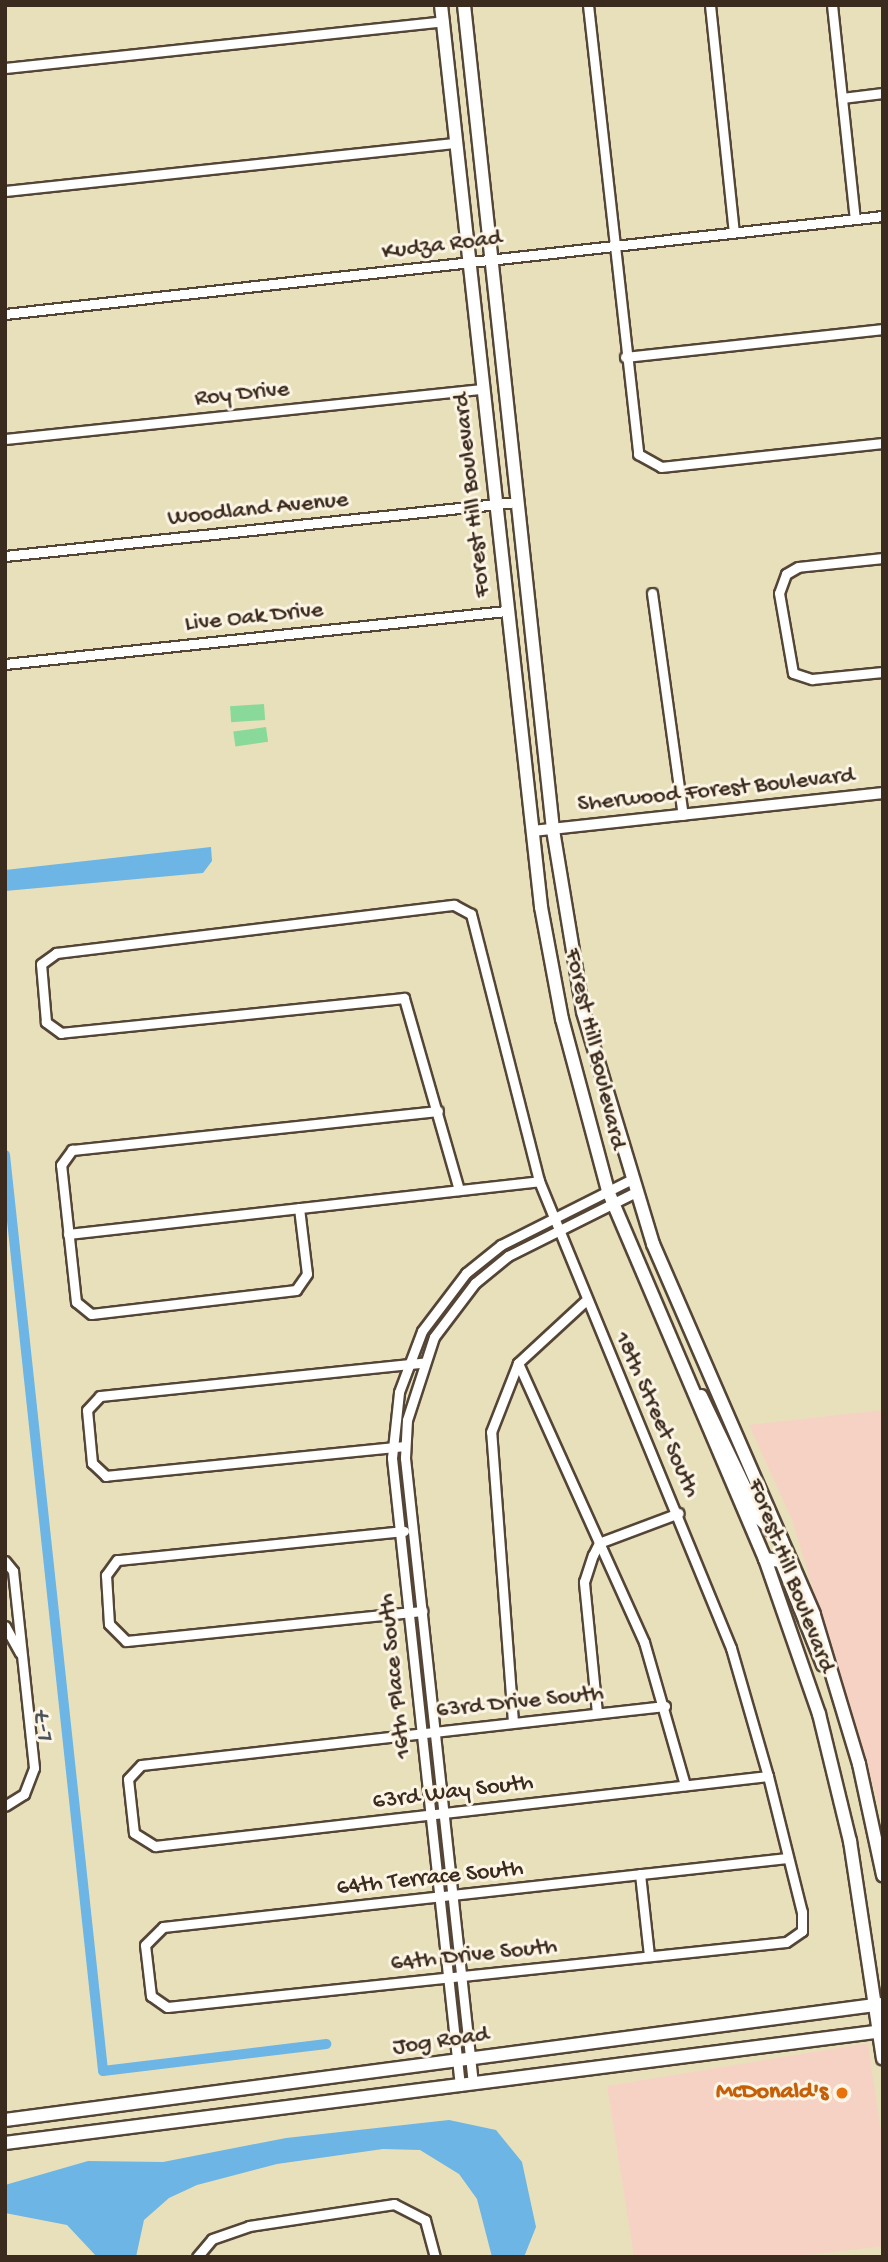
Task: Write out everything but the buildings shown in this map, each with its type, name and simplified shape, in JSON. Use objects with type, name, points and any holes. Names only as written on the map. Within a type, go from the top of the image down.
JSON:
[{"type":"main road","name":"Forest Hill Boulevard","points":[[441,5],[506,611],[554,980],[608,1191],[765,1559],[819,1714],[840,1796],[879,2005],[883,2059]]},
{"type":"main road","name":"Forest Hill Boulevard","points":[[464,5],[553,830],[583,1012],[634,1193],[786,1543],[842,1706],[883,1875]]},
{"type":"main road","points":[[689,1384],[714,1415],[760,1519],[786,1543]]},
{"type":"main road","points":[[765,1559],[781,1562],[842,1706]]},
{"type":"main road","name":"Jog Road","points":[[5,2120],[879,2005]]},
{"type":"main road","name":"Jog Road","points":[[5,2143],[881,2032]]},
{"type":"street","points":[[588,5],[635,447],[648,464],[883,443]]},
{"type":"street","points":[[710,5],[734,232]]},
{"type":"street","points":[[832,5],[855,219]]},
{"type":"street","points":[[5,68],[443,21]]},
{"type":"street","points":[[842,98],[883,93]]},
{"type":"street","points":[[5,191],[456,143]]},
{"type":"street","name":"Kudza Road","points":[[5,314],[468,264],[613,244],[883,216]]},
{"type":"street","points":[[625,357],[883,329]]},
{"type":"street","name":"Roy Drive","points":[[5,439],[482,388]]},
{"type":"street","name":"Woodland Avenue","points":[[5,556],[516,502]]},
{"type":"street","points":[[883,558],[798,567],[781,580],[786,660],[799,677],[883,672]]},
{"type":"street","points":[[652,593],[683,815]]},
{"type":"street","name":"Live Oak Drive","points":[[5,664],[506,611]]},
{"type":"street","name":"Sherwood Forest Boulevard","points":[[533,831],[883,793]]},
{"type":"street","name":"18th Street South","points":[[438,1111],[404,998],[61,1033],[50,1027],[39,970],[45,958],[426,909],[466,909],[539,1181],[584,1303],[678,1513],[731,1648],[768,1776],[802,1912],[798,1937]]},
{"type":"street","points":[[299,1208],[307,1274],[301,1286],[91,1314],[79,1308],[61,1165],[67,1153],[438,1111],[459,1190]]},
{"type":"street","name":"16th Place South","points":[[464,2061],[447,1979],[392,1447],[407,1364],[422,1331],[461,1279],[501,1245],[630,1180]]},
{"type":"street","points":[[68,1234],[539,1181]]},
{"type":"street","name":"16th Place South","points":[[467,2085],[460,1977],[405,1446],[422,1363],[470,1288],[508,1256],[557,1229],[634,1193]]},
{"type":"street","points":[[461,1279],[470,1288]]},
{"type":"street","points":[[513,1722],[489,1453],[495,1411],[518,1363],[584,1303]]},
{"type":"street","points":[[405,1446],[100,1474],[92,1463],[90,1404],[100,1396],[422,1363]]},
{"type":"street","points":[[518,1363],[599,1543],[665,1706],[685,1785]]},
{"type":"street","points":[[597,1713],[584,1582],[599,1543],[678,1513]]},
{"type":"street","points":[[413,1530],[111,1564],[106,1575],[115,1635],[126,1641],[422,1611]]},
{"type":"street","points":[[5,1561],[13,1571],[34,1768],[24,1794],[5,1806]]},
{"type":"street","points":[[5,1626],[22,1657]]},
{"type":"street","name":"63rd Drive South","points":[[142,1843],[134,1833],[131,1773],[141,1765],[665,1706]]},
{"type":"street","name":"63rd Way South","points":[[142,1843],[430,1816],[768,1776]]},
{"type":"street","name":"64th Terrace South","points":[[155,2001],[145,1945],[156,1929],[787,1858]]},
{"type":"street","points":[[640,1874],[649,1956]]},
{"type":"street","name":"64th Drive South","points":[[155,2001],[166,2007],[447,1979],[798,1937]]},
{"type":"street","points":[[197,2257],[212,2239],[249,2226],[394,2204],[425,2220],[435,2257]]},
{"type":"shaded area","points":[[883,1410],[883,1817],[792,1520],[749,1425]]},
{"type":"shaded area","points":[[868,2043],[883,2145],[883,2246],[793,2257],[634,2257],[607,2086]]},
{"type":"green space","points":[[264,704],[265,720],[231,722],[230,706]]},
{"type":"green space","points":[[266,727],[268,742],[235,746],[233,732]]},
{"type":"water","points":[[211,847],[212,861],[203,873],[5,891],[5,870]]},
{"type":"water","points":[[449,2120],[496,2130],[522,2162],[536,2227],[524,2257],[492,2257],[477,2199],[459,2174],[420,2150],[383,2149],[277,2164],[197,2185],[169,2198],[144,2220],[136,2257],[97,2257],[67,2225],[5,2213],[5,2185],[88,2161],[163,2162],[286,2138]]},
{"type":"waterway","name":"L-7","points":[[5,1155],[103,2071],[326,2044]]},
{"type":"place","name":"McDonald's","points":[[842,2093]]}]
